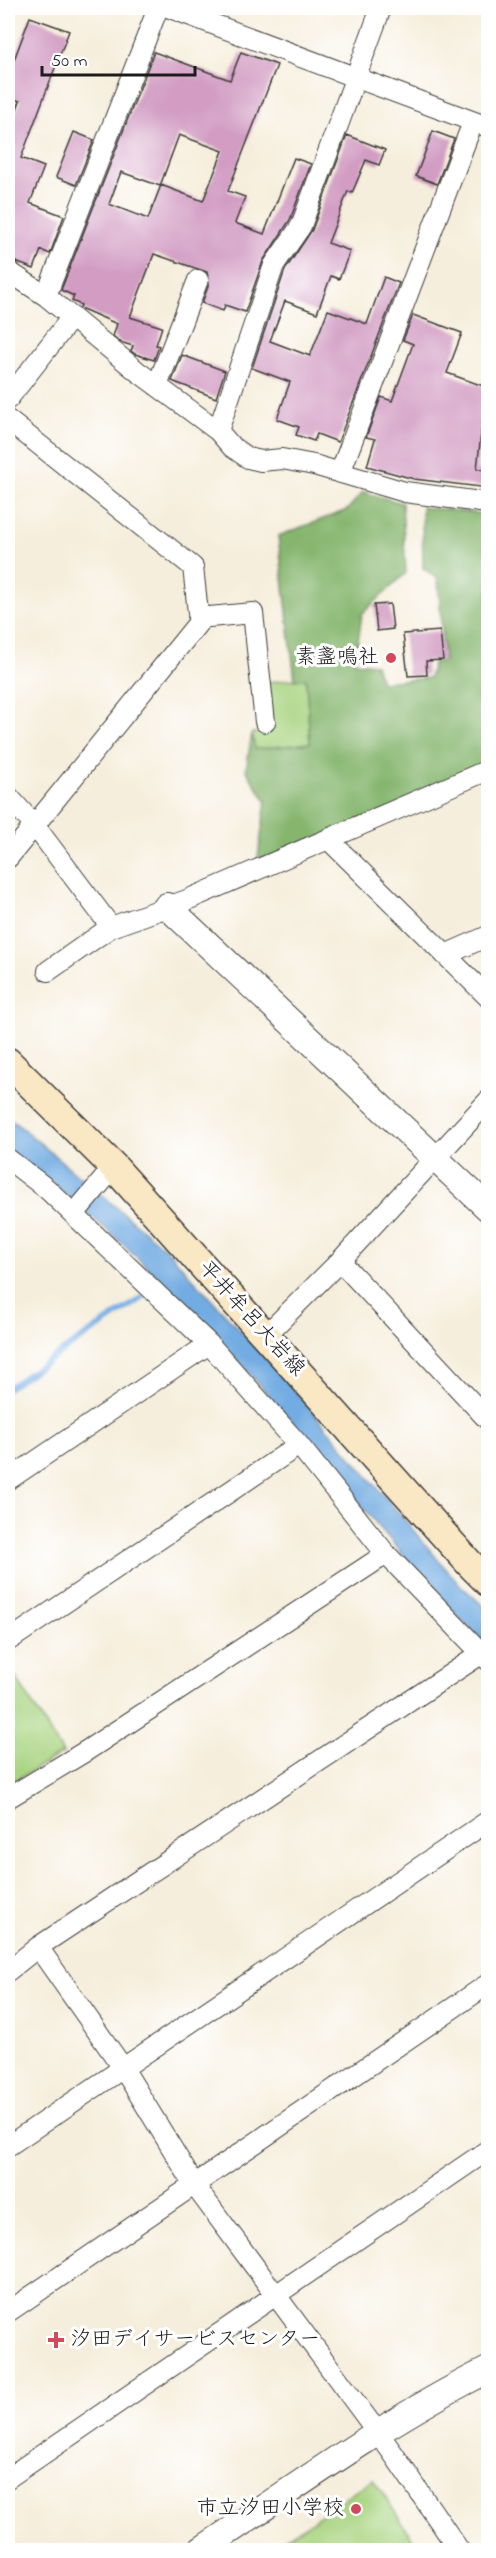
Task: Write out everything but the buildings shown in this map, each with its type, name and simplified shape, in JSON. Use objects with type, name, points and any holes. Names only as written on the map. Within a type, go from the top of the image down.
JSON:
[{"type":"main road","name":"平井牟呂大岩線","points":[[8,1062],[107,1175],[266,1335],[470,1564],[489,1582]]},
{"type":"street","points":[[46,296],[158,8]]},
{"type":"street","points":[[170,8],[481,124],[340,473]]},
{"type":"street","points":[[218,431],[274,265],[301,226],[381,8]]},
{"type":"street","points":[[8,271],[46,296],[157,386],[218,431],[232,447],[248,458],[261,461],[282,459],[405,492],[489,503]]},
{"type":"street","points":[[157,386],[198,280]]},
{"type":"street","points":[[8,399],[72,317]]},
{"type":"street","points":[[8,420],[193,567],[199,622],[8,858]]},
{"type":"street","points":[[198,618],[253,613],[265,722]]},
{"type":"street","points":[[48,971],[111,927],[167,906],[489,770]]},
{"type":"street","points":[[8,796],[35,826],[111,927]]},
{"type":"street","points":[[328,839],[489,998]]},
{"type":"street","points":[[167,906],[489,1209]]},
{"type":"street","points":[[445,955],[489,936]]},
{"type":"street","points":[[266,1335],[340,1261],[489,1101]]},
{"type":"street","points":[[8,1159],[47,1189],[209,1344],[299,1445],[386,1554],[486,1655],[38,1947],[8,1971]]},
{"type":"street","points":[[74,1214],[107,1175]]},
{"type":"street","points":[[340,1261],[489,1420]]},
{"type":"street","points":[[8,1480],[209,1344]]},
{"type":"street","points":[[8,1641],[299,1445]]},
{"type":"street","points":[[8,1798],[86,1751],[386,1554]]},
{"type":"street","points":[[8,2146],[489,1821]]},
{"type":"street","points":[[38,1947],[123,2068],[195,2186],[378,2433],[459,2550]]},
{"type":"street","points":[[8,2312],[489,1984]]},
{"type":"street","points":[[8,2478],[489,2150]]},
{"type":"street","points":[[201,2550],[378,2433],[462,2383],[489,2370]]},
{"type":"green space","name":"素盞鳴社","points":[[363,492],[402,503],[406,573],[362,614],[355,662],[375,664],[381,682],[429,678],[433,663],[444,661],[438,579],[423,568],[422,507],[488,514],[488,772],[272,861],[258,857],[266,801],[246,770],[252,733],[255,749],[310,743],[306,679],[295,680],[278,536],[347,510]]},
{"type":"green space","points":[[306,678],[310,744],[254,749],[252,733],[272,731],[268,682]]},
{"type":"green space","points":[[8,1665],[63,1753],[8,1785]]},
{"type":"green space","name":"市立汐田小学校","points":[[373,2479],[420,2550],[270,2550]]},
{"type":"water","points":[[8,1118],[167,1250],[302,1399],[457,1582],[488,1610],[488,1645],[444,1601],[253,1377],[188,1307],[118,1240],[46,1178],[8,1150]]},
{"type":"waterway","points":[[8,1388],[142,1298]]},
{"type":"place","name":"素盞鳴社","points":[[391,658]]},
{"type":"place","name":"汐田デイサービスセンター","points":[[56,2340]]},
{"type":"place","name":"市立汐田小学校","points":[[356,2509]]}]
